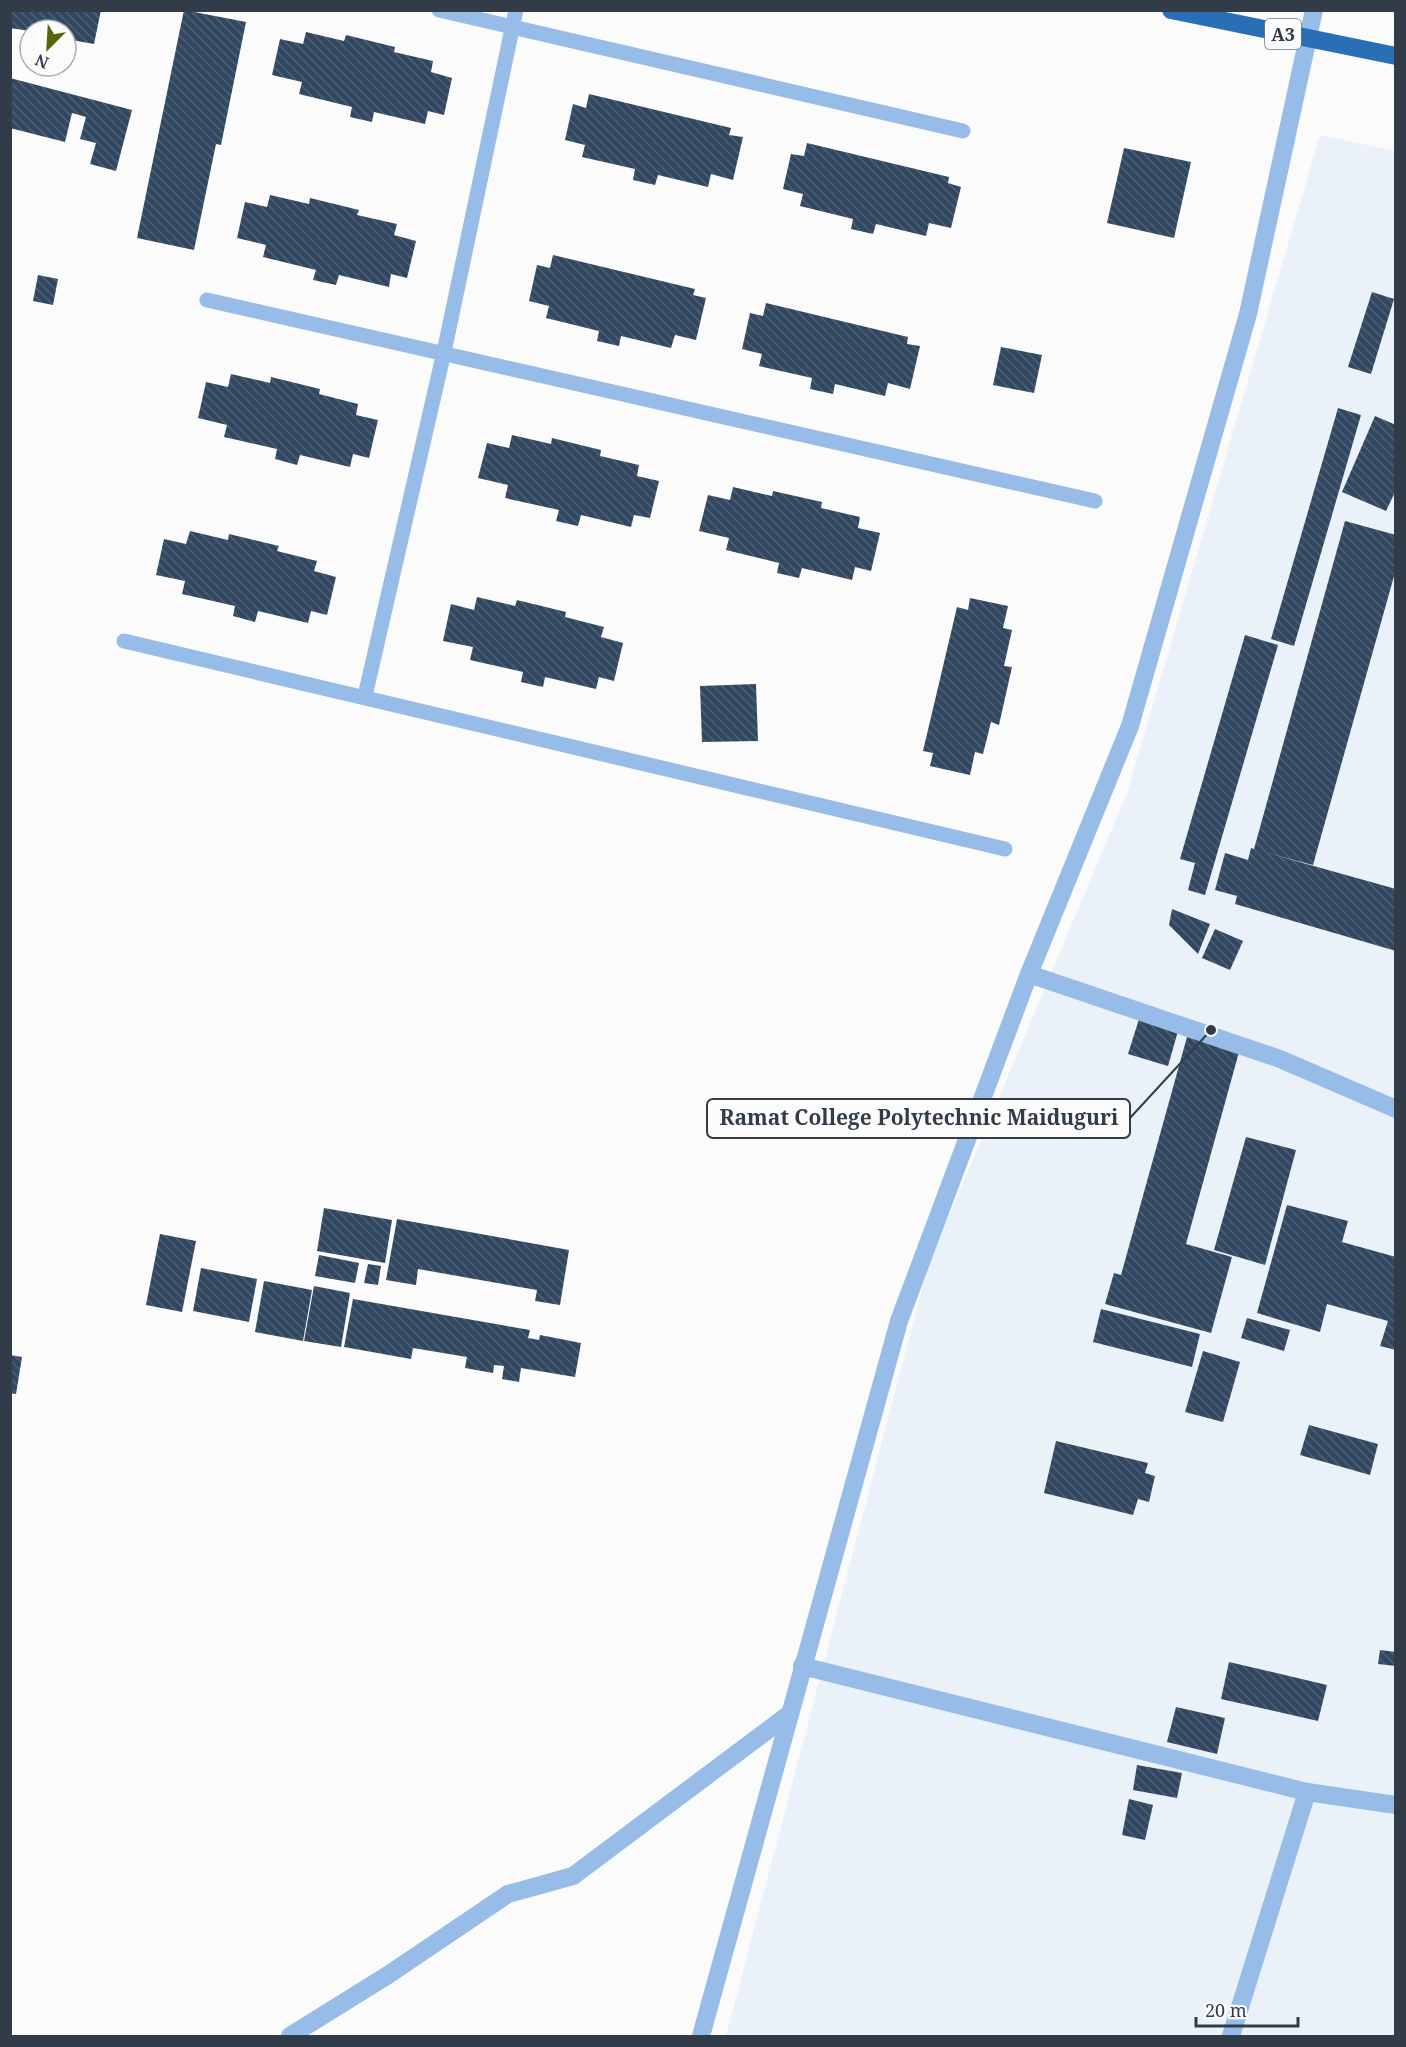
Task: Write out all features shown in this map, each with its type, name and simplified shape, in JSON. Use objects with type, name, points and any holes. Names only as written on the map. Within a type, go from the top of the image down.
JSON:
[{"type":"highway","name":"A3","points":[[1171,10],[1395,56]]},
{"type":"street","points":[[701,2037],[788,1715],[899,1321],[1029,974],[1130,726],[1248,314],[1314,10]]},
{"type":"street","points":[[1029,974],[1280,1059],[1395,1109]]},
{"type":"street","points":[[802,1666],[1307,1792],[1395,1805]]},
{"type":"street","points":[[290,2037],[388,1975],[508,1894],[573,1876],[788,1715]]},
{"type":"street","points":[[1231,2037],[1307,1792]]},
{"type":"lane","points":[[439,10],[963,131]]},
{"type":"lane","points":[[365,696],[444,352],[516,10]]},
{"type":"lane","points":[[207,300],[1095,501]]},
{"type":"lane","points":[[124,641],[365,696],[1005,849]]},
{"type":"shaded area","points":[[1320,135],[1395,151],[1395,2036],[726,2036],[928,1266],[1127,793]]},
{"type":"building","points":[[10,10],[101,10],[94,44],[78,41],[78,18],[18,18],[18,29],[10,28]]},
{"type":"building","points":[[184,10],[246,22],[221,145],[216,144],[194,250],[137,238]]},
{"type":"building","points":[[306,32],[344,41],[346,35],[395,47],[394,52],[433,61],[431,72],[452,78],[444,115],[428,111],[425,124],[374,112],[372,122],[350,117],[352,107],[299,94],[302,82],[272,75],[280,39],[303,44]]},
{"type":"building","points":[[10,78],[132,110],[116,171],[90,164],[96,143],[80,139],[86,117],[72,113],[65,142],[10,128]]},
{"type":"building","points":[[589,94],[731,128],[729,135],[743,137],[733,180],[711,174],[708,187],[658,175],[655,185],[633,180],[635,169],[582,157],[585,145],[565,140],[573,104],[586,108]]},
{"type":"building","points":[[807,143],[949,177],[948,183],[961,187],[951,228],[929,223],[926,236],[876,224],[873,234],[851,229],[853,219],[800,206],[803,194],[783,189],[791,154],[804,156]]},
{"type":"building","points":[[1124,148],[1191,162],[1174,238],[1107,223]]},
{"type":"building","points":[[270,195],[309,204],[310,198],[359,210],[357,215],[397,224],[394,235],[416,241],[407,278],[391,274],[389,287],[339,275],[336,285],[313,280],[316,270],[263,257],[266,245],[237,238],[245,202],[267,207]]},
{"type":"building","points":[[553,255],[695,289],[693,295],[706,298],[696,340],[675,335],[671,348],[621,336],[619,346],[597,341],[599,331],[546,318],[549,306],[529,301],[537,265],[550,268]]},
{"type":"building","points":[[38,275],[58,279],[53,305],[33,301]]},
{"type":"building","points":[[1372,292],[1394,299],[1371,374],[1348,367]]},
{"type":"building","points":[[766,303],[908,337],[907,344],[920,346],[910,389],[888,383],[885,396],[835,384],[833,394],[810,389],[812,378],[759,366],[762,354],[742,349],[750,313],[763,316]]},
{"type":"building","points":[[1001,347],[1042,355],[1034,393],[993,385]]},
{"type":"building","points":[[231,374],[270,383],[271,377],[320,389],[319,394],[358,404],[356,415],[378,420],[369,458],[353,454],[350,467],[300,455],[297,465],[275,459],[277,449],[224,437],[227,425],[198,418],[206,382],[228,387]]},
{"type":"building","points":[[1338,408],[1361,415],[1294,646],[1271,639]]},
{"type":"building","points":[[1375,416],[1396,425],[1396,490],[1386,511],[1342,492]]},
{"type":"building","points":[[512,435],[551,444],[552,438],[601,450],[600,456],[639,465],[637,476],[659,481],[650,518],[634,515],[631,527],[581,515],[578,526],[556,521],[559,510],[505,498],[508,485],[478,478],[487,443],[509,448]]},
{"type":"building","points":[[733,487],[772,496],[773,491],[822,502],[821,508],[860,517],[858,528],[880,533],[871,571],[855,567],[852,580],[802,568],[799,578],[777,573],[779,563],[726,550],[729,538],[699,531],[708,495],[730,500]]},
{"type":"building","points":[[1345,521],[1396,535],[1396,569],[1313,865],[1267,853],[1396,889],[1396,951],[1235,904],[1237,896],[1215,890],[1225,853],[1248,860],[1251,848],[1254,849]]},
{"type":"building","points":[[190,531],[228,540],[229,534],[279,546],[277,551],[317,561],[314,571],[336,577],[327,615],[311,611],[308,623],[258,611],[255,622],[233,616],[235,606],[182,594],[185,581],[156,575],[164,539],[186,544]]},
{"type":"building","points":[[477,597],[515,606],[517,600],[566,612],[565,617],[604,627],[601,637],[623,643],[614,681],[599,677],[596,689],[545,677],[543,687],[521,682],[523,672],[470,660],[473,647],[443,641],[451,604],[474,610]]},
{"type":"building","points":[[970,598],[1008,606],[1003,628],[1012,630],[1004,666],[1012,667],[999,725],[991,722],[983,754],[975,752],[970,775],[930,766],[933,753],[923,751],[957,607],[968,610]]},
{"type":"building","points":[[1245,635],[1278,645],[1205,895],[1188,890],[1195,863],[1180,859]]},
{"type":"building","points":[[756,684],[758,741],[702,742],[700,686]]},
{"type":"building","points":[[1172,909],[1210,924],[1198,954],[1169,925]]},
{"type":"building","points":[[1215,929],[1243,941],[1230,970],[1202,958]]},
{"type":"building","points":[[1139,1019],[1178,1031],[1168,1066],[1128,1054]]},
{"type":"building","points":[[1187,1037],[1239,1052],[1186,1244],[1232,1257],[1211,1333],[1105,1304],[1114,1273],[1121,1275]]},
{"type":"building","points":[[1246,1137],[1296,1150],[1265,1265],[1214,1250]]},
{"type":"building","points":[[1287,1205],[1348,1221],[1342,1242],[1396,1257],[1396,1350],[1380,1346],[1388,1321],[1327,1304],[1320,1332],[1257,1313]]},
{"type":"building","points":[[324,1208],[392,1220],[385,1263],[317,1251]]},
{"type":"building","points":[[397,1219],[569,1250],[560,1305],[535,1301],[537,1290],[418,1269],[416,1285],[386,1280]]},
{"type":"building","points":[[160,1234],[196,1241],[182,1312],[146,1305]]},
{"type":"building","points":[[319,1255],[359,1263],[355,1283],[315,1276]]},
{"type":"building","points":[[368,1264],[381,1266],[378,1285],[364,1283]]},
{"type":"building","points":[[201,1268],[257,1279],[249,1322],[193,1311]]},
{"type":"building","points":[[264,1281],[312,1290],[303,1341],[255,1332]]},
{"type":"building","points":[[314,1286],[350,1293],[341,1347],[304,1341]]},
{"type":"building","points":[[353,1299],[530,1330],[528,1338],[539,1340],[540,1335],[581,1343],[575,1377],[521,1368],[519,1382],[502,1379],[504,1366],[494,1365],[493,1373],[465,1368],[467,1357],[413,1348],[411,1359],[344,1347]]},
{"type":"building","points":[[1101,1309],[1200,1334],[1192,1367],[1093,1342]]},
{"type":"building","points":[[1247,1318],[1290,1330],[1284,1351],[1241,1338]]},
{"type":"building","points":[[1203,1351],[1240,1362],[1223,1422],[1185,1412]]},
{"type":"building","points":[[10,1355],[22,1357],[16,1394],[10,1393]]},
{"type":"building","points":[[1309,1425],[1378,1444],[1370,1475],[1300,1455]]},
{"type":"building","points":[[1056,1441],[1148,1463],[1145,1473],[1155,1476],[1149,1502],[1138,1499],[1133,1515],[1044,1493]]},
{"type":"building","points":[[1380,1650],[1396,1652],[1396,1666],[1378,1664]]},
{"type":"building","points":[[1229,1662],[1327,1685],[1318,1721],[1221,1699]]},
{"type":"building","points":[[1176,1707],[1225,1718],[1217,1754],[1167,1742]]},
{"type":"building","points":[[1137,1765],[1182,1773],[1177,1798],[1133,1790]]},
{"type":"building","points":[[1129,1799],[1153,1805],[1145,1840],[1122,1835]]},
{"type":"place","name":"Ramat College Polytechnic Maiduguri","points":[[1211,1030]]}]
